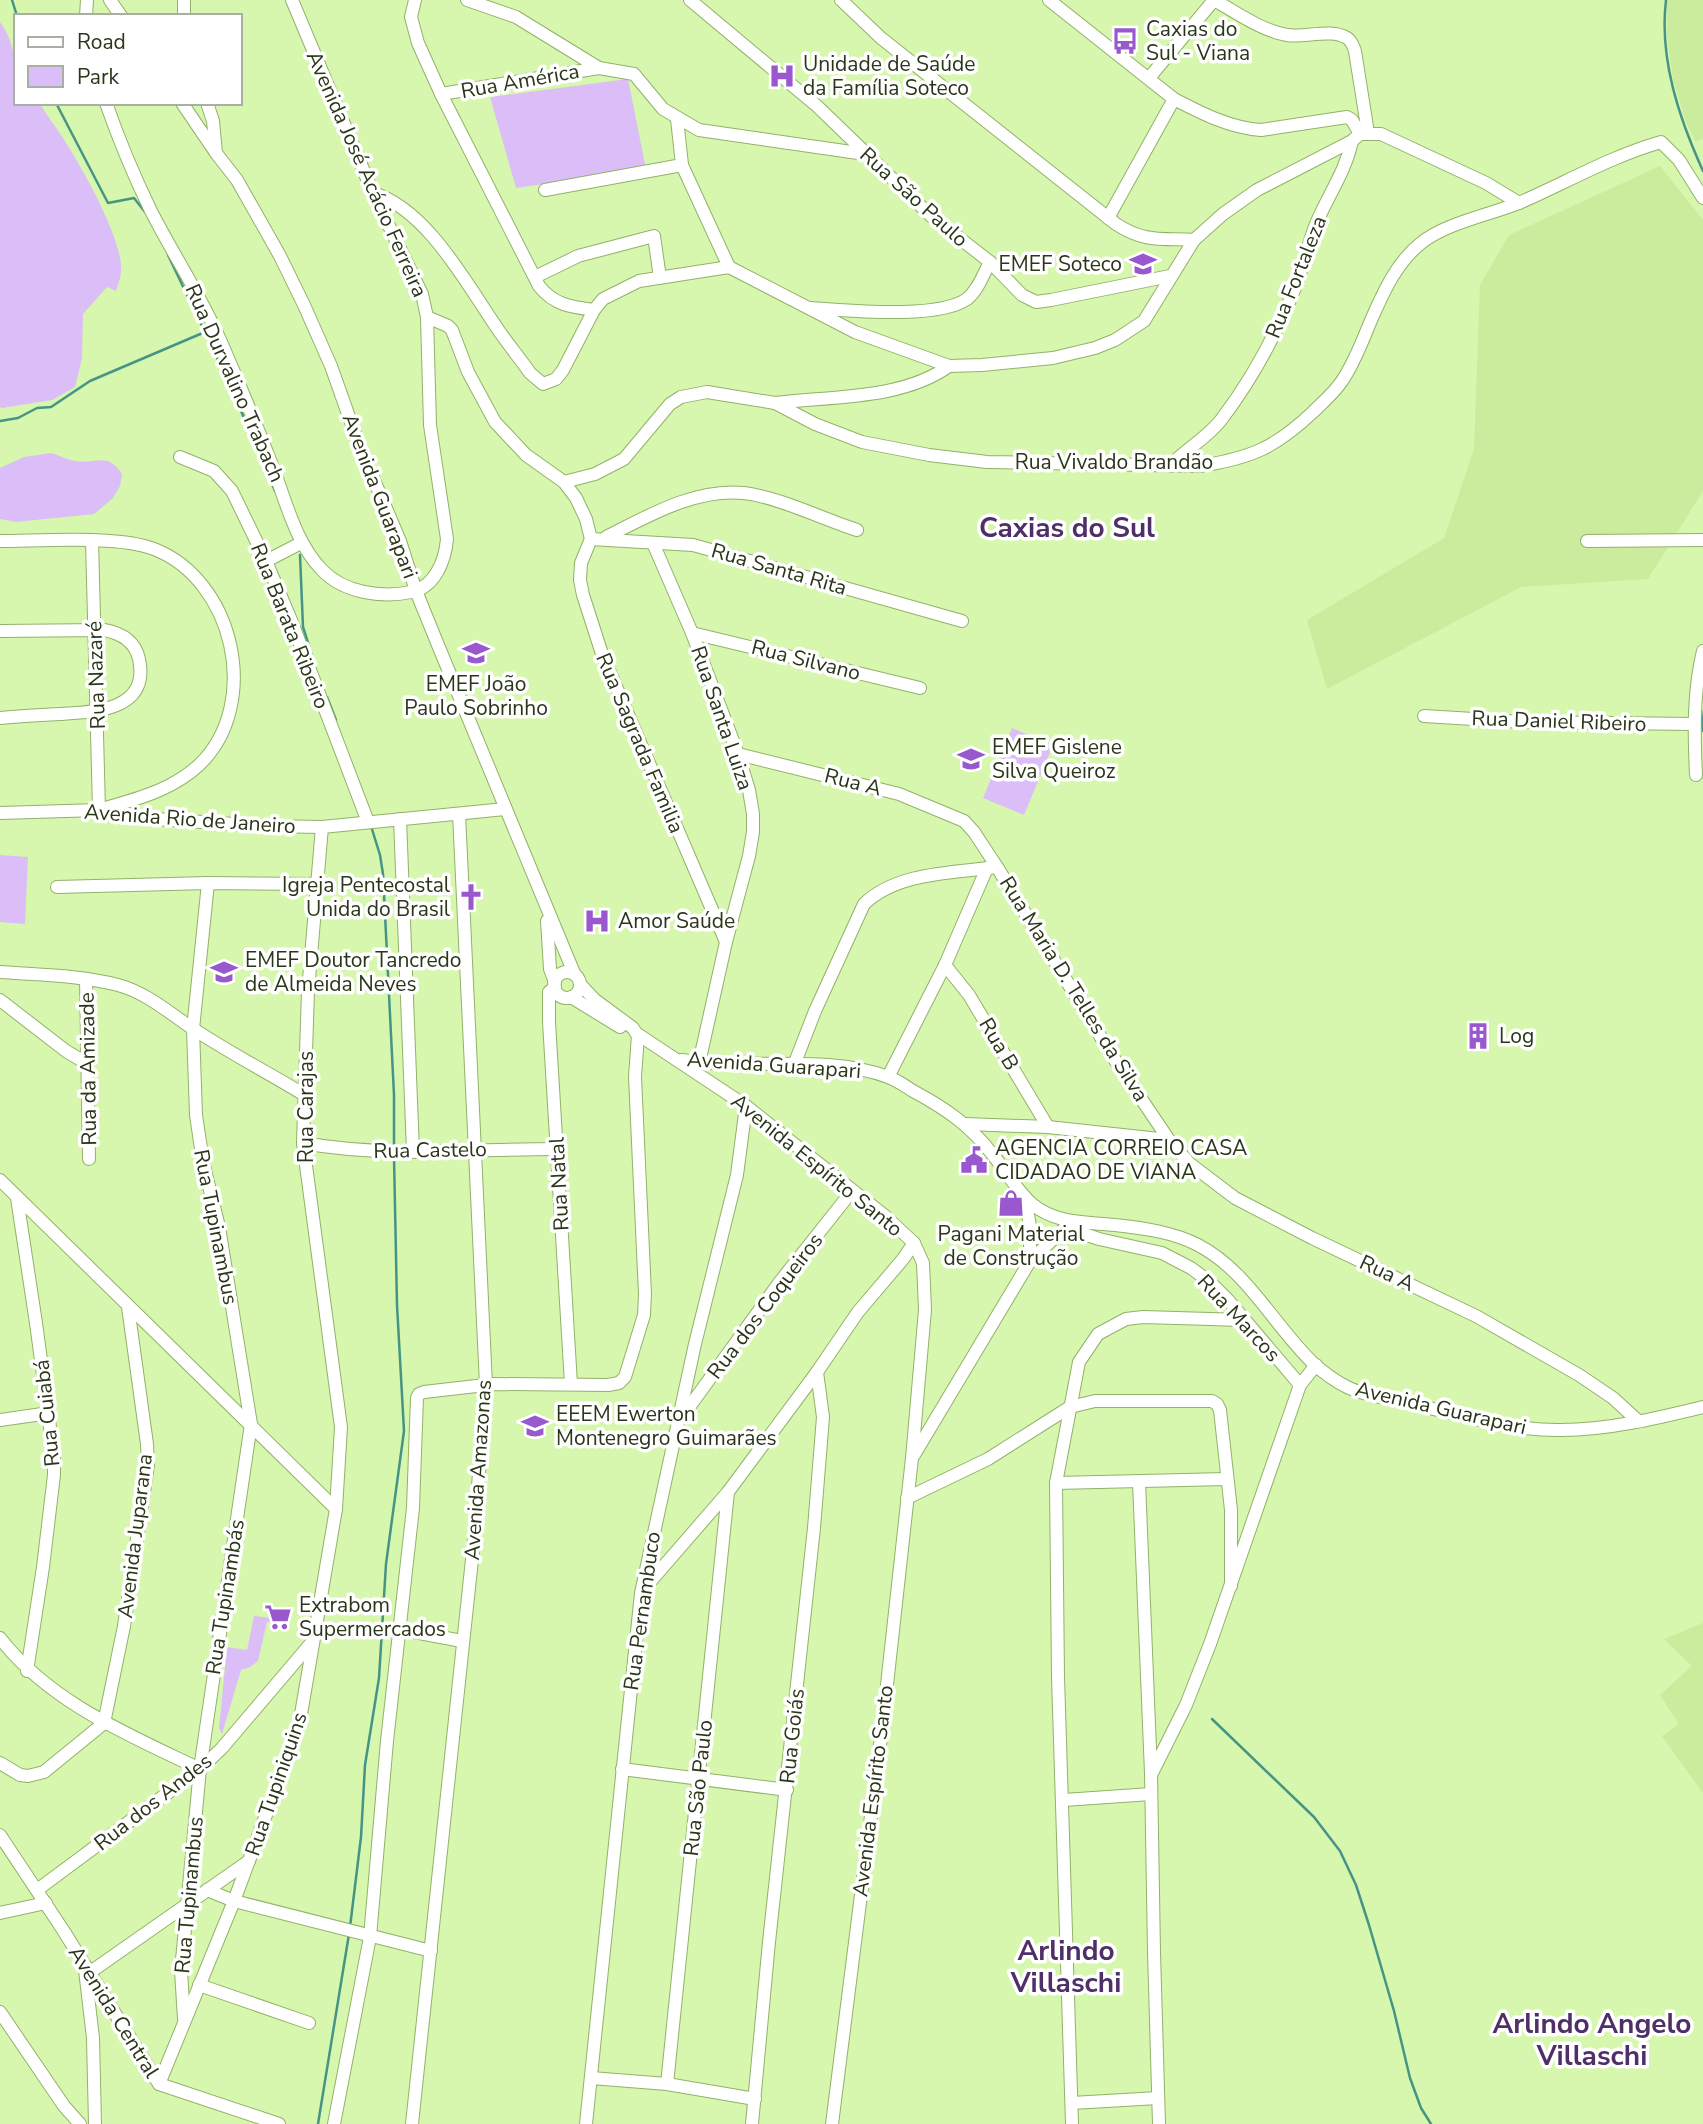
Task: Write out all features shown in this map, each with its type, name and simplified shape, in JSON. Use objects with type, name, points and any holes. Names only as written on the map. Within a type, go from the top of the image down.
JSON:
[{"type":"street","name":"Avenida José Acácio Ferreira","points":[[292,0],[373,193],[414,275],[427,317],[430,425],[447,539],[446,554],[439,569],[428,583],[416,591]]},
{"type":"street","points":[[415,0],[411,18],[413,28],[440,94],[535,277],[548,296],[558,303],[572,308],[594,310]]},
{"type":"street","points":[[467,0],[516,17],[598,68],[634,74],[663,109],[699,130],[866,154]]},
{"type":"street","name":"Rua São Paulo","points":[[690,0],[817,106],[931,216],[990,262],[1022,295],[1037,302],[1170,276]]},
{"type":"street","points":[[841,0],[881,38],[1133,235],[1148,239],[1194,240]]},
{"type":"street","points":[[1049,0],[1174,99],[1236,127],[1261,130],[1340,117],[1352,120],[1360,136]]},
{"type":"street","points":[[1149,78],[1214,0],[1278,33],[1301,37],[1331,34],[1348,38],[1355,51],[1360,136]]},
{"type":"street","name":"Rua América","points":[[440,94],[598,68]]},
{"type":"street","points":[[1108,218],[1174,99]]},
{"type":"street","name":"Rua Durvalino Trabach","points":[[107,105],[124,152],[152,212],[201,297],[221,342],[272,464],[301,543],[324,573],[350,589],[377,594],[416,591]]},
{"type":"street","name":"Avenida Guarapari","points":[[183,105],[237,180],[304,305],[400,541],[416,591],[577,979],[595,1000],[633,1028],[637,1034],[678,1060],[845,1068],[888,1077],[941,1106],[966,1124],[1025,1197]]},
{"type":"street","points":[[208,105],[213,121],[216,153]]},
{"type":"street","points":[[677,119],[682,165],[729,267]]},
{"type":"street","points":[[373,193],[387,198],[404,210],[439,245],[530,373],[543,384],[556,379],[563,370],[594,310],[603,299],[639,281],[729,267],[855,332],[949,366],[1053,358],[1115,340],[1144,321],[1194,240],[1223,214],[1257,190],[1360,136],[1381,134],[1486,183],[1519,202]]},
{"type":"street","name":"Rua Fortaleza","points":[[1170,466],[1181,453],[1200,441],[1220,422],[1262,357],[1293,294],[1317,222],[1360,136]]},
{"type":"street","name":"Rua Vivaldo Brandão","points":[[564,482],[595,474],[624,459],[659,415],[681,397],[692,393],[720,393],[775,402],[815,425],[862,442],[929,455],[986,462],[1200,466],[1247,456],[1271,446],[1292,432],[1341,382],[1389,282],[1411,252],[1422,242],[1443,231],[1519,202],[1621,155],[1661,142],[1679,160],[1703,198]]},
{"type":"street","points":[[545,190],[682,165]]},
{"type":"street","points":[[535,277],[578,256],[654,236],[660,278]]},
{"type":"street","points":[[809,308],[915,311],[952,306],[968,298],[976,289],[990,262]]},
{"type":"street","points":[[427,317],[452,330],[480,397],[508,438],[564,482],[576,498],[597,539],[692,498],[722,493],[744,493],[768,499],[857,530]]},
{"type":"street","points":[[775,402],[864,394],[913,384],[936,375],[949,366]]},
{"type":"street","name":"Rua Barata Ribeiro","points":[[180,457],[203,464],[223,478],[232,491],[266,561],[368,822]]},
{"type":"street","name":"Rua Santa Rita","points":[[597,539],[693,545],[962,621]]},
{"type":"street","name":"Rua Sagrada Familia","points":[[597,539],[582,563],[580,580],[583,595],[602,654],[726,942]]},
{"type":"street","points":[[1587,541],[1703,540]]},
{"type":"street","points":[[0,541],[92,541],[138,544],[154,548],[183,566],[208,592],[228,634],[233,660],[233,688],[224,728],[213,750],[200,765],[169,787],[99,810]]},
{"type":"street","name":"Rua Nazaré","points":[[92,541],[99,810]]},
{"type":"street","points":[[266,561],[301,543]]},
{"type":"street","name":"Rua Santa Luiza","points":[[653,543],[692,632],[738,754],[748,790],[753,832],[699,1063]]},
{"type":"street","points":[[0,631],[115,632],[132,644],[139,660],[138,682],[133,693],[117,706],[97,712],[0,718]]},
{"type":"street","name":"Rua Silvano","points":[[692,632],[920,688]]},
{"type":"street","points":[[1696,775],[1694,724],[1703,650]]},
{"type":"street","name":"Rua Daniel Ribeiro","points":[[1424,716],[1522,722],[1694,724]]},
{"type":"street","name":"Rua A","points":[[738,754],[899,794],[964,821]]},
{"type":"street","name":"Avenida Rio de Janeiro","points":[[0,813],[99,810],[155,819],[323,827],[505,809]]},
{"type":"street","name":"Avenida Amazonas","points":[[412,2124],[474,1538],[486,1385],[459,814]]},
{"type":"street","points":[[400,819],[407,1152]]},
{"type":"street","name":"Rua Maria D. Telles da Silva","points":[[964,821],[974,832],[992,867],[1113,1057],[1151,1111]]},
{"type":"street","name":"Rua Carajas","points":[[323,827],[308,990],[303,1143],[341,1427]]},
{"type":"street","points":[[888,1077],[992,867]]},
{"type":"street","points":[[794,1065],[815,1011],[864,904],[876,892],[894,883],[992,867]]},
{"type":"street","points":[[57,887],[208,883],[317,884]]},
{"type":"street","name":"Rua Tupinambus","points":[[208,883],[193,1029],[198,1138],[219,1227],[251,1424]]},
{"type":"street","name":"Avenida Guarapari","points":[[546,906],[550,969],[555,984]]},
{"type":"street","name":"Rua B","points":[[945,965],[969,995],[1048,1127]]},
{"type":"street","points":[[0,972],[86,979],[136,992],[155,1001],[193,1029],[303,1094]]},
{"type":"street","points":[[334,2124],[366,1936],[413,1508],[417,1398],[424,1392],[486,1385],[619,1383],[630,1366],[644,1315],[635,1077],[637,1034],[630,1034],[569,997],[559,994],[555,984],[562,973],[577,979],[577,993],[569,997],[549,1022]]},
{"type":"street","name":"Rua da Amizade","points":[[86,979],[89,1159]]},
{"type":"street","name":"Rua Natal","points":[[555,984],[549,992],[549,1022],[571,1384]]},
{"type":"street","points":[[0,1000],[66,1051],[86,1063]]},
{"type":"street","name":"Avenida Espírito Santo","points":[[678,1060],[746,1106],[885,1216],[914,1243],[923,1263],[926,1287],[912,1458],[883,1721],[832,2124]]},
{"type":"street","name":"Rua Pernambuco","points":[[586,2124],[641,1593],[718,1245],[737,1175],[746,1106]]},
{"type":"street","name":"Rua A","points":[[1151,1111],[1169,1140],[1189,1163],[1234,1198],[1476,1316],[1579,1375],[1613,1398],[1637,1420]]},
{"type":"street","points":[[966,1124],[1048,1127],[1169,1140]]},
{"type":"street","name":"Rua Castelo","points":[[303,1143],[335,1149],[387,1153],[557,1149]]},
{"type":"street","points":[[0,1180],[336,1509]]},
{"type":"street","name":"Rua dos Coqueiros","points":[[678,1422],[779,1283],[852,1191]]},
{"type":"street","points":[[1025,1197],[1042,1211],[1071,1222]]},
{"type":"street","points":[[1025,1197],[1030,1226],[1030,1261]]},
{"type":"street","name":"Rua Cuiabá","points":[[17,1198],[49,1413],[54,1475],[27,1671]]},
{"type":"street","name":"Avenida Guarapari","points":[[1071,1222],[1114,1225],[1163,1233],[1210,1252],[1247,1285],[1315,1365],[1334,1380],[1358,1391],[1523,1427],[1563,1430],[1637,1420],[1703,1407]]},
{"type":"street","name":"Avenida Espírito Santo","points":[[912,1458],[1030,1261],[1071,1222]]},
{"type":"street","name":"Rua Marcos","points":[[1071,1222],[1099,1239],[1162,1253],[1191,1268],[1212,1283],[1300,1385]]},
{"type":"street","points":[[641,1593],[728,1492],[858,1312],[914,1243]]},
{"type":"street","name":"Avenida Juparana","points":[[104,1723],[124,1626],[148,1465],[128,1307]]},
{"type":"street","points":[[1072,2124],[1058,1663],[1056,1483],[1079,1362],[1098,1334],[1126,1319],[1143,1317],[1243,1320]]},
{"type":"street","points":[[1151,1773],[1186,1704],[1231,1586],[1300,1385],[1315,1365]]},
{"type":"street","name":"Rua Goiás","points":[[752,2124],[814,1528],[823,1417],[817,1372]]},
{"type":"street","points":[[906,1498],[988,1460],[1070,1408],[1095,1402],[1212,1401],[1220,1410],[1231,1510],[1231,1586]]},
{"type":"street","points":[[0,1420],[49,1413]]},
{"type":"street","name":"Rua Tupinambás","points":[[200,1769],[251,1424]]},
{"type":"street","name":"Rua Tupiniquins","points":[[159,2084],[234,1901],[299,1726],[336,1509],[341,1427]]},
{"type":"street","points":[[1056,1483],[1227,1479]]},
{"type":"street","points":[[1139,1482],[1151,1773],[1159,2124]]},
{"type":"street","name":"Rua São Paulo","points":[[667,2084],[728,1492]]},
{"type":"street","points":[[1231,1510],[1254,1514]]},
{"type":"street","points":[[398,1629],[462,1641]]},
{"type":"street","points":[[0,1638],[27,1671],[104,1723],[200,1769]]},
{"type":"street","name":"Rua dos Andes","points":[[37,1890],[200,1769],[229,1741],[314,1639]]},
{"type":"street","points":[[0,1763],[20,1775],[44,1772],[104,1723]]},
{"type":"street","points":[[206,1726],[213,1741],[229,1741]]},
{"type":"street","name":"Rua Tupinambus","points":[[184,2021],[181,1971],[200,1769]]},
{"type":"street","points":[[622,1769],[787,1790]]},
{"type":"street","points":[[1064,1800],[1151,1794]]},
{"type":"street","name":"Avenida Central","points":[[0,1835],[46,1903],[159,2084],[279,2124]]},
{"type":"street","points":[[95,2124],[93,2038],[86,1968],[188,1905],[249,1860]]},
{"type":"street","points":[[207,1890],[234,1901],[430,1951]]},
{"type":"street","points":[[0,1913],[46,1903]]},
{"type":"street","points":[[199,1985],[309,2024]]},
{"type":"street","points":[[0,2012],[64,2106],[80,2124]]},
{"type":"street","points":[[590,2078],[667,2084],[755,2099]]},
{"type":"street","points":[[1072,2103],[1158,2098]]},
{"type":"shaded area","points":[[1667,0],[1703,0],[1703,139],[1696,142],[1686,122],[1673,80],[1667,36]]},
{"type":"shaded area","points":[[1660,166],[1703,220],[1703,491],[1648,579],[1521,587],[1327,689],[1307,620],[1444,538],[1474,449],[1480,285],[1509,235]]},
{"type":"shaded area","points":[[1703,1623],[1703,1793],[1662,1736],[1679,1724],[1660,1695],[1692,1666],[1664,1639]]},
{"type":"green space","points":[[0,22],[13,51],[14,105],[41,105],[69,147],[108,221],[120,256],[121,270],[116,291],[107,287],[83,314],[82,358],[75,387],[52,400],[0,407]]},
{"type":"green space","points":[[628,79],[646,169],[516,188],[490,97]]},
{"type":"green space","points":[[51,453],[74,461],[100,460],[111,463],[122,474],[120,486],[113,498],[94,514],[16,522],[0,519],[0,468],[24,457]]},
{"type":"green space","points":[[1012,728],[1053,745],[1024,815],[983,798]]},
{"type":"green space","points":[[0,855],[28,857],[25,924],[0,922]]},
{"type":"green space","points":[[254,1616],[271,1618],[270,1622],[267,1622],[258,1661],[241,1670],[222,1734],[219,1728],[227,1647],[247,1650]]},
{"type":"waterway","points":[[12,0],[16,14]]},
{"type":"waterway","points":[[1666,0],[1665,44],[1668,66],[1679,109],[1703,171]]},
{"type":"waterway","points":[[57,105],[108,203],[134,198],[145,212]]},
{"type":"waterway","points":[[168,255],[230,385],[275,491]]},
{"type":"waterway","points":[[0,421],[18,418],[37,408],[51,407],[90,381],[205,332]]},
{"type":"waterway","points":[[300,555],[303,627],[315,665]]},
{"type":"waterway","points":[[327,697],[336,720]]},
{"type":"waterway","points":[[1701,710],[1703,731]]},
{"type":"waterway","points":[[371,826],[383,874],[394,1147]]},
{"type":"waterway","points":[[350,1927],[361,1837],[365,1765],[379,1678],[386,1564],[404,1431],[397,1305],[394,1157]]},
{"type":"waterway","points":[[1212,1719],[1314,1817],[1340,1851],[1356,1885],[1369,1925],[1410,2078],[1421,2108],[1431,2124]]},
{"type":"waterway","points":[[318,2124],[349,1934]]},
{"type":"place","name":"Caxias do Sul - Viana","points":[[1125,41]]},
{"type":"place","name":"Unidade de Saúde da Família Soteco","points":[[782,76]]},
{"type":"place","name":"EMEF Soteco","points":[[1143,264]]},
{"type":"place","name":"EMEF João Paulo Sobrinho","points":[[476,653]]},
{"type":"place","name":"EMEF Gislene Silva Queiroz","points":[[971,759]]},
{"type":"place","name":"Igreja Pentecostal Unida do Brasil","points":[[471,897]]},
{"type":"place","name":"Amor Saúde","points":[[597,921]]},
{"type":"place","name":"EMEF Doutor Tancredo de Almeida Neves","points":[[224,972]]},
{"type":"place","name":"Log","points":[[1478,1036]]},
{"type":"place","name":"AGENCIA CORREIO CASA CIDADAO DE VIANA","points":[[974,1160]]},
{"type":"place","name":"Pagani Material de Construção","points":[[1011,1203]]},
{"type":"place","name":"EEEM Ewerton Montenegro Guimarães","points":[[535,1426]]},
{"type":"place","name":"Extrabom Supermercados","points":[[278,1617]]},
{"type":"district","name":"Caxias do Sul","points":[[1067,527]]},
{"type":"district","name":"Arlindo Villaschi","points":[[1066,1966]]},
{"type":"district","name":"Arlindo Angelo Villaschi","points":[[1592,2039]]}]
